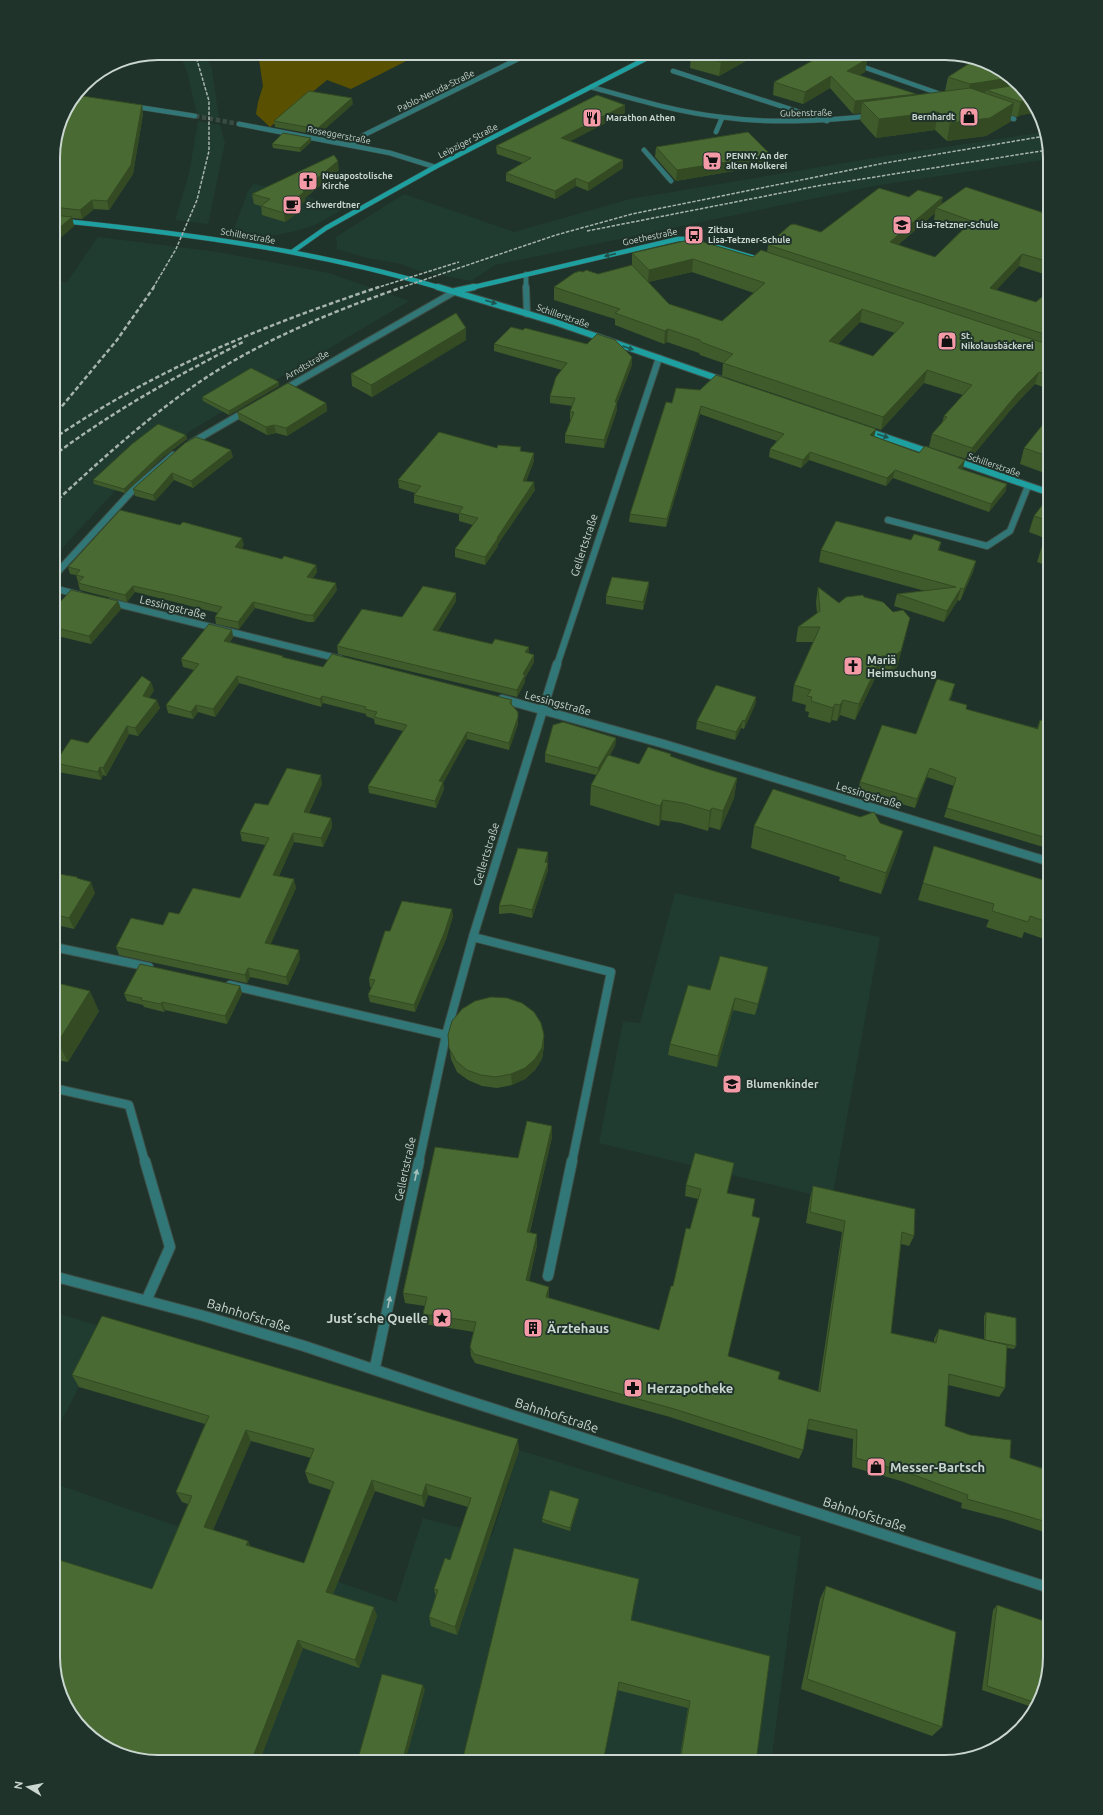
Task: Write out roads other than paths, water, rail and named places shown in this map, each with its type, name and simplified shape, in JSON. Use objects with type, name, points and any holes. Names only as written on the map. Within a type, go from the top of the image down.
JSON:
[{"type":"main road","name":"Leipziger Straße","points":[[292,252],[326,228],[435,167],[643,60]]},
{"type":"main road","name":"Schillerstraße","points":[[60,220],[146,229],[292,252],[392,274],[527,314],[727,382]]},
{"type":"main road","name":"Goethestraße","points":[[454,292],[678,239],[689,239],[765,260]]},
{"type":"main road","points":[[862,428],[938,455]]},
{"type":"main road","name":"Schillerstraße","points":[[945,457],[1043,491]]},
{"type":"street","name":"Pablo-Neruda-Straße","points":[[351,144],[364,135],[516,60]]},
{"type":"street","points":[[849,62],[949,98]]},
{"type":"street","points":[[673,71],[828,121]]},
{"type":"street","name":"Gubenstraße","points":[[591,87],[678,110],[722,118],[773,121],[828,121],[872,115]]},
{"type":"street","points":[[124,105],[196,116]]},
{"type":"street","points":[[992,112],[1014,120]]},
{"type":"street","points":[[716,132],[722,118]]},
{"type":"street","name":"Roseggerstraße","points":[[239,124],[351,144],[396,154],[435,167]]},
{"type":"street","points":[[644,150],[671,181]]},
{"type":"street","points":[[526,274],[527,314]]},
{"type":"street","name":"Arndtstraße","points":[[277,393],[454,292]]},
{"type":"street","name":"Gellertstraße","points":[[375,1368],[446,1035],[473,937],[542,709],[659,358]]},
{"type":"street","points":[[184,446],[250,408]]},
{"type":"street","points":[[60,569],[133,490],[161,464],[178,451]]},
{"type":"street","points":[[888,520],[987,546],[1010,530],[1028,486]]},
{"type":"street","points":[[60,590],[91,598]]},
{"type":"street","name":"Lessingstraße","points":[[99,600],[345,660]]},
{"type":"street","name":"Lessingstraße","points":[[496,698],[542,709],[664,744],[1043,860]]},
{"type":"street","points":[[473,937],[611,972],[548,1276]]},
{"type":"street","points":[[60,948],[160,970]]},
{"type":"street","points":[[221,983],[446,1035]]},
{"type":"street","points":[[60,1090],[129,1105],[170,1247],[147,1299]]},
{"type":"street","name":"Bahnhofstraße","points":[[60,1278],[147,1299],[375,1368],[453,1396],[1043,1586]]},
{"type":"tunnel","points":[[195,116],[239,124]]},
{"type":"railway","points":[[153,288],[176,249],[197,200],[209,151],[209,101],[197,60]]},
{"type":"railway","points":[[400,288],[556,235],[632,214],[885,163],[1041,137]]},
{"type":"railway","points":[[587,231],[817,186],[1042,151]]},
{"type":"railway","points":[[377,288],[459,262]]},
{"type":"railway","points":[[60,409],[117,340],[154,287]]},
{"type":"railway","points":[[60,498],[148,420],[168,404],[210,375],[256,348],[304,325],[403,287]]},
{"type":"railway","points":[[60,435],[131,391],[211,351],[293,317],[377,288]]},
{"type":"railway","points":[[60,451],[146,394],[245,341]]},
{"type":"place","name":"Bernhardt","points":[[969,117]]},
{"type":"place","name":"Marathon Athen","points":[[592,118]]},
{"type":"place","name":"PENNY. An der alten Molkerei","points":[[712,161]]},
{"type":"place","name":"Neuapostolische Kirche","points":[[308,181]]},
{"type":"place","name":"Schwerdtner","points":[[292,205]]},
{"type":"place","name":"Lisa-Tetzner-Schule","points":[[902,225]]},
{"type":"place","name":"Zittau Lisa-Tetzner-Schule","points":[[694,235]]},
{"type":"place","name":"St. Nikolausbäckerei","points":[[947,341]]},
{"type":"place","name":"Mariä Heimsuchung","points":[[853,666]]},
{"type":"place","name":"Blumenkinder","points":[[732,1084]]},
{"type":"place","name":"Just´sche Quelle","points":[[442,1318]]},
{"type":"place","name":"Ärztehaus","points":[[533,1328]]},
{"type":"place","name":"Herzapotheke","points":[[633,1388]]},
{"type":"place","name":"Messer-Bartsch","points":[[876,1467]]}]
